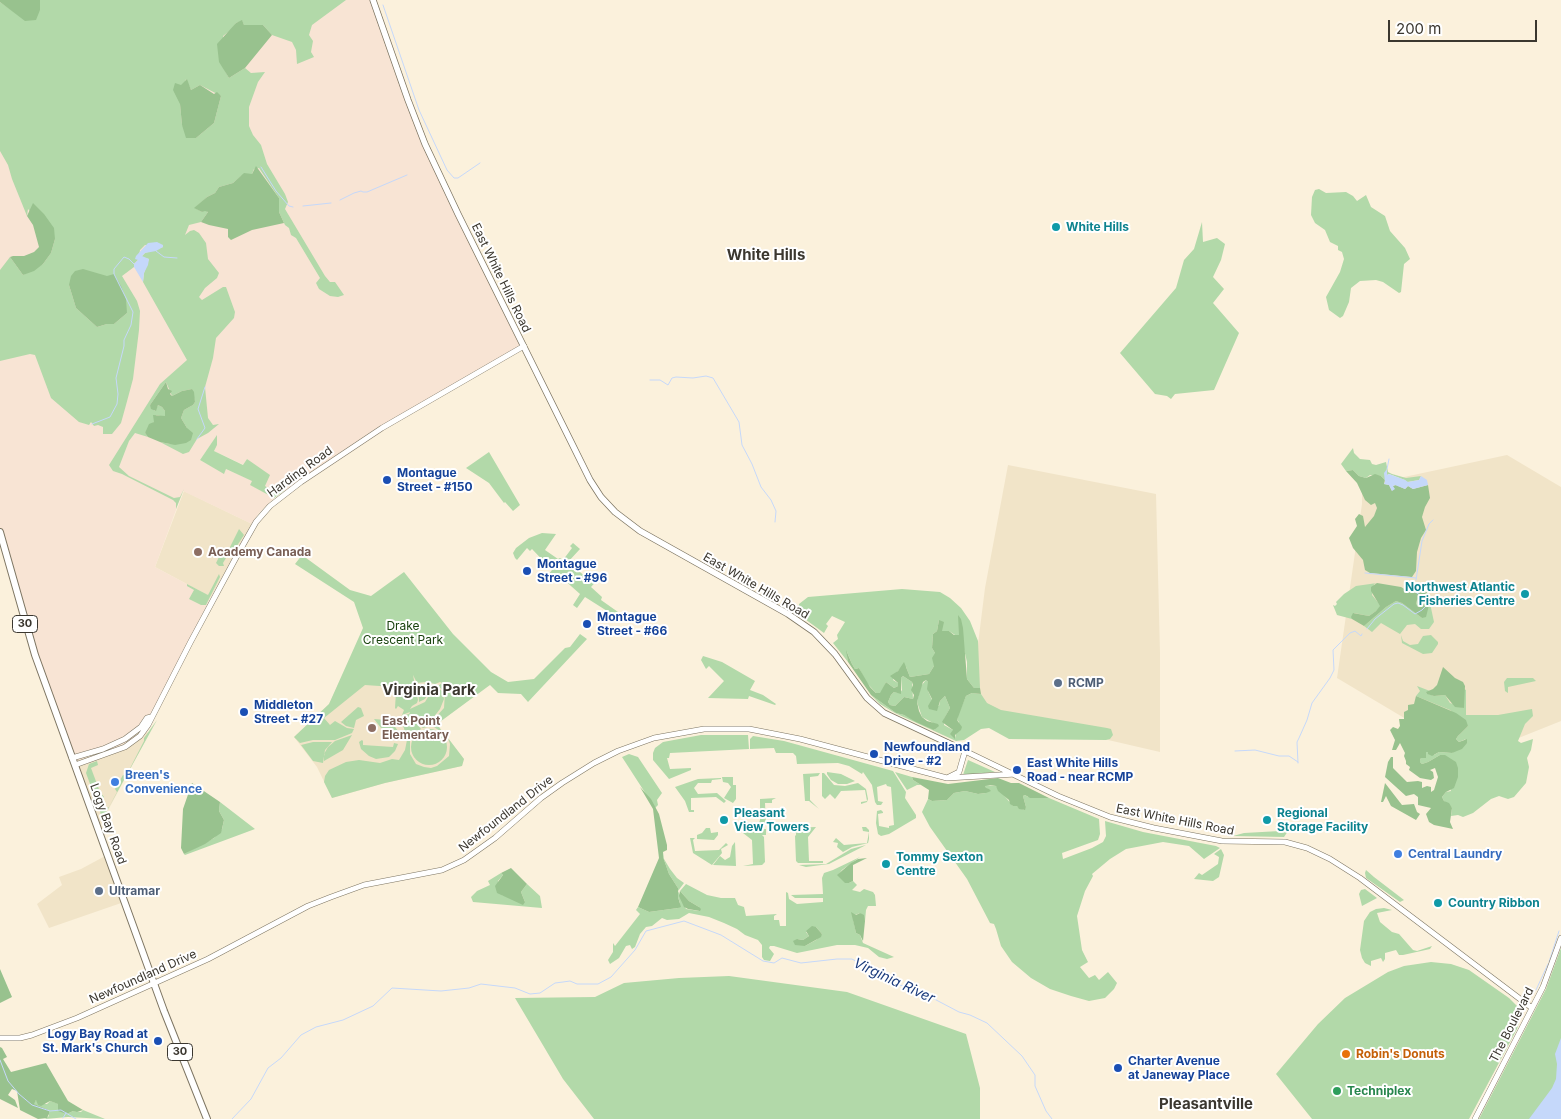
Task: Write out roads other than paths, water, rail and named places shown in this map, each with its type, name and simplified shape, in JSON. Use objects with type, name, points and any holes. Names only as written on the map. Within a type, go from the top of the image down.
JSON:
[{"type":"main road","name":"East White Hills Road","points":[[373,0],[425,144],[590,480],[601,497],[615,512],[640,531],[788,614],[814,632],[835,654],[867,698],[884,713],[965,751]]},
{"type":"main road","name":"Logy Bay Road","points":[[0,532],[30,640],[154,984],[199,1104],[207,1119]]},
{"type":"street","name":"Harding Road","points":[[75,765],[116,751],[133,742],[148,726],[152,720],[151,717],[256,522],[270,506],[301,482],[382,428],[524,346]]},
{"type":"street","name":"Harding Road","points":[[72,758],[125,740],[137,731],[147,718],[151,717]]},
{"type":"street","name":"Newfoundland Drive","points":[[0,1038],[20,1038],[44,1031],[154,984],[247,940],[308,906],[358,887],[442,870],[464,860],[495,838],[536,802],[562,783],[618,751],[654,738],[704,729],[736,728],[758,730],[800,739],[947,778],[1016,774]]},
{"type":"street","name":"East White Hills Road","points":[[965,751],[1016,774],[1058,796],[1110,817],[1154,828],[1222,841],[1285,842],[1300,845],[1360,878],[1532,1008]]},
{"type":"street","points":[[947,778],[959,772],[965,751]]},
{"type":"street","name":"The Boulevard","points":[[1475,1119],[1549,974],[1561,938]]},
{"type":"water","points":[[157,242],[163,245],[163,247],[156,251],[145,253],[142,256],[149,259],[143,282],[134,267],[138,260],[135,259],[136,256],[148,243]]},
{"type":"water","points":[[1387,469],[1387,475],[1389,474],[1408,482],[1419,480],[1421,476],[1427,480],[1428,485],[1413,489],[1408,486],[1405,489],[1395,485],[1393,486],[1395,489],[1392,491],[1389,485],[1384,484],[1384,473]]},
{"type":"water","points":[[1561,1038],[1561,1119],[1529,1119],[1552,1088],[1556,1079],[1557,1064],[1555,1054]]},
{"type":"waterway","points":[[383,5],[419,110],[447,170],[454,178],[458,178],[480,163]]},
{"type":"waterway","points":[[261,167],[276,191],[289,206],[293,207]]},
{"type":"waterway","points":[[340,200],[354,193],[367,192],[407,175]]},
{"type":"waterway","points":[[303,206],[331,203]]},
{"type":"waterway","points":[[156,251],[164,257],[177,258]]},
{"type":"waterway","points":[[92,424],[110,417],[117,404],[116,378],[124,340],[131,325],[133,312],[114,274],[114,269],[124,257],[134,264]]},
{"type":"waterway","points":[[650,380],[660,380],[668,385],[672,378],[676,377],[693,378],[706,376],[713,378],[739,422],[742,445],[761,487],[771,500],[776,511],[775,522]]},
{"type":"waterway","points":[[197,439],[205,428],[198,409],[205,387]]},
{"type":"waterway","points":[[1387,469],[1389,459]]},
{"type":"waterway","points":[[1416,580],[1422,541],[1429,524],[1433,520]]},
{"type":"waterway","points":[[1365,573],[1416,578]]},
{"type":"waterway","points":[[1367,629],[1375,619],[1394,604],[1403,605],[1415,614],[1422,610],[1426,606],[1427,600],[1414,591],[1414,589]]},
{"type":"waterway","points":[[1298,763],[1297,742],[1312,703],[1334,670],[1333,650],[1350,633],[1355,631],[1361,636],[1362,634]]},
{"type":"waterway","points":[[1235,751],[1255,750],[1279,756],[1289,756],[1298,762]]},
{"type":"waterway","name":"Virginia River","points":[[232,1119],[251,1099],[268,1068],[281,1058],[301,1035],[316,1027],[343,1020],[373,1006],[392,988],[441,991],[469,988],[481,984],[515,988],[530,994],[540,993],[555,983],[570,981],[577,984],[598,984],[611,977],[635,950],[646,931],[684,921],[721,935],[763,961],[774,963],[782,958],[801,963],[852,959],[897,984],[921,992],[959,1012],[987,1023],[1022,1056],[1035,1075],[1035,1086],[1046,1111],[1052,1119]]},
{"type":"waterway","points":[[1549,962],[1559,931]]},
{"type":"waterway","points":[[1536,990],[1548,964]]},
{"type":"waterway","name":"Virginia River","points":[[0,1060],[8,1081],[32,1105],[50,1111],[61,1110],[76,1119]]},
{"type":"waterway","name":"Virginia River","points":[[63,1118],[66,1113]]},
{"type":"place","name":"White Hills","points":[[1056,227]]},
{"type":"place","name":"Montague Street - #150","points":[[387,480]]},
{"type":"place","name":"Academy Canada","points":[[198,552]]},
{"type":"place","name":"Montague Street - #96","points":[[527,571]]},
{"type":"place","name":"Northwest Atlantic Fisheries Centre","points":[[1525,594]]},
{"type":"place","name":"Montague Street - #66","points":[[587,624]]},
{"type":"place","name":"RCMP","points":[[1058,683]]},
{"type":"place","name":"Middleton Street - #27","points":[[244,712]]},
{"type":"place","name":"East Point Elementary","points":[[372,728]]},
{"type":"place","name":"Newfoundland Drive - #2","points":[[874,754]]},
{"type":"place","name":"East White Hills Road - near RCMP","points":[[1017,770]]},
{"type":"place","name":"Breen's Convenience","points":[[115,782]]},
{"type":"place","name":"Pleasant View Towers","points":[[724,820]]},
{"type":"place","name":"Regional Storage Facility","points":[[1267,820]]},
{"type":"place","name":"Central Laundry","points":[[1398,854]]},
{"type":"place","name":"Tommy Sexton Centre","points":[[886,864]]},
{"type":"place","name":"Ultramar","points":[[99,891]]},
{"type":"place","name":"Country Ribbon","points":[[1438,903]]},
{"type":"place","name":"Logy Bay Road at St. Mark's Church","points":[[158,1041]]},
{"type":"place","name":"Robin's Donuts","points":[[1346,1054]]},
{"type":"place","name":"Charter Avenue at Janeway Place","points":[[1118,1068]]},
{"type":"place","name":"Techniplex","points":[[1337,1091]]},
{"type":"district","name":"White Hills","points":[[766,255]]},
{"type":"district","name":"Virginia Park","points":[[429,690]]},
{"type":"district","name":"Pleasantville","points":[[1206,1104]]},
{"type":"park label","name":"Drake Crescent Park","points":[[403,633]]}]
